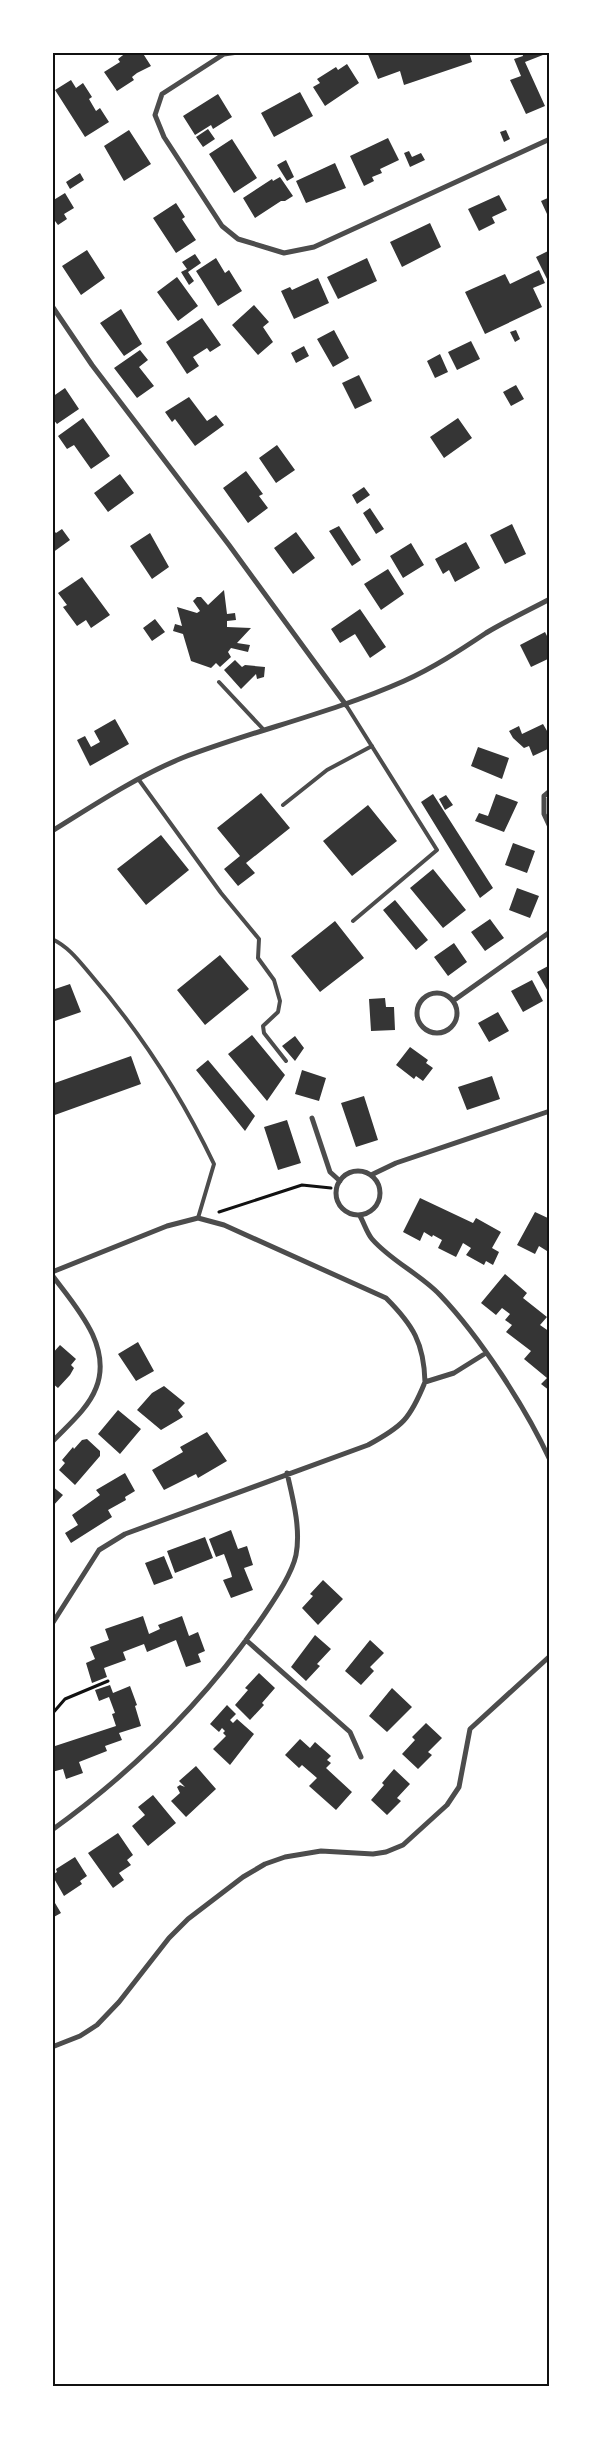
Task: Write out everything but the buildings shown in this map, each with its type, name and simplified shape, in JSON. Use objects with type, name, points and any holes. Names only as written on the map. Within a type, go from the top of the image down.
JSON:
[{"type":"street","points":[[238,52],[224,54],[162,94],[155,115],[164,137],[222,226],[238,239],[284,253],[314,247],[550,139]]},
{"type":"street","points":[[52,306],[92,365],[213,523],[346,705]]},
{"type":"street","points":[[52,830],[139,780],[181,759],[264,730],[346,705],[405,680],[459,652],[487,633],[550,599]]},
{"type":"street","points":[[550,791],[544,796],[544,814],[550,827]]},
{"type":"street","points":[[453,1001],[550,932]]},
{"type":"street","points":[[436,993],[449,996],[453,1001],[457,1014],[452,1027],[440,1034],[426,1031],[421,1026],[416,1014],[417,1008],[424,997],[436,993]]},
{"type":"street","points":[[371,1175],[396,1162],[550,1111]]},
{"type":"street","points":[[312,1118],[330,1172],[340,1181]]},
{"type":"street","points":[[358,1171],[371,1175],[380,1188],[378,1203],[374,1209],[360,1216],[347,1212],[342,1208],[336,1196],[336,1189],[340,1181],[351,1172],[358,1171]]},
{"type":"street","points":[[360,1216],[372,1239],[439,1293],[486,1353],[536,1431],[550,1460]]},
{"type":"street","points":[[52,1442],[90,1401],[97,1387],[100,1367],[92,1331],[52,1273],[167,1226],[198,1218],[224,1225],[386,1298],[403,1315],[413,1330],[424,1358],[425,1382],[413,1411],[395,1430],[368,1445],[287,1473],[125,1534],[99,1550],[52,1624]]},
{"type":"street","points":[[425,1382],[454,1373],[486,1353]]},
{"type":"street","points":[[52,1830],[82,1809],[168,1731],[246,1640],[276,1596],[296,1557],[297,1542],[294,1507],[287,1473]]},
{"type":"street","points":[[246,1640],[350,1732],[361,1757]]},
{"type":"street","points":[[52,2047],[80,2036],[97,2025],[119,2002],[181,1926],[243,1877],[265,1864],[285,1857],[321,1851],[373,1854],[386,1852],[403,1844],[441,1810],[459,1787],[470,1729],[550,1656]]},
{"type":"lane","points":[[218,682],[264,730]]},
{"type":"lane","points":[[346,705],[437,850],[354,921]]},
{"type":"lane","points":[[283,805],[327,770],[372,746]]},
{"type":"lane","points":[[139,780],[221,893],[259,939],[258,958],[274,980],[280,1001],[278,1012],[264,1026],[264,1033],[286,1061]]},
{"type":"lane","points":[[52,939],[65,945],[105,991],[155,1060],[193,1120],[214,1164],[198,1218]]},
{"type":"path","points":[[198,1218],[302,1185],[336,1189]]},
{"type":"path","points":[[52,1714],[65,1699],[108,1681]]}]
